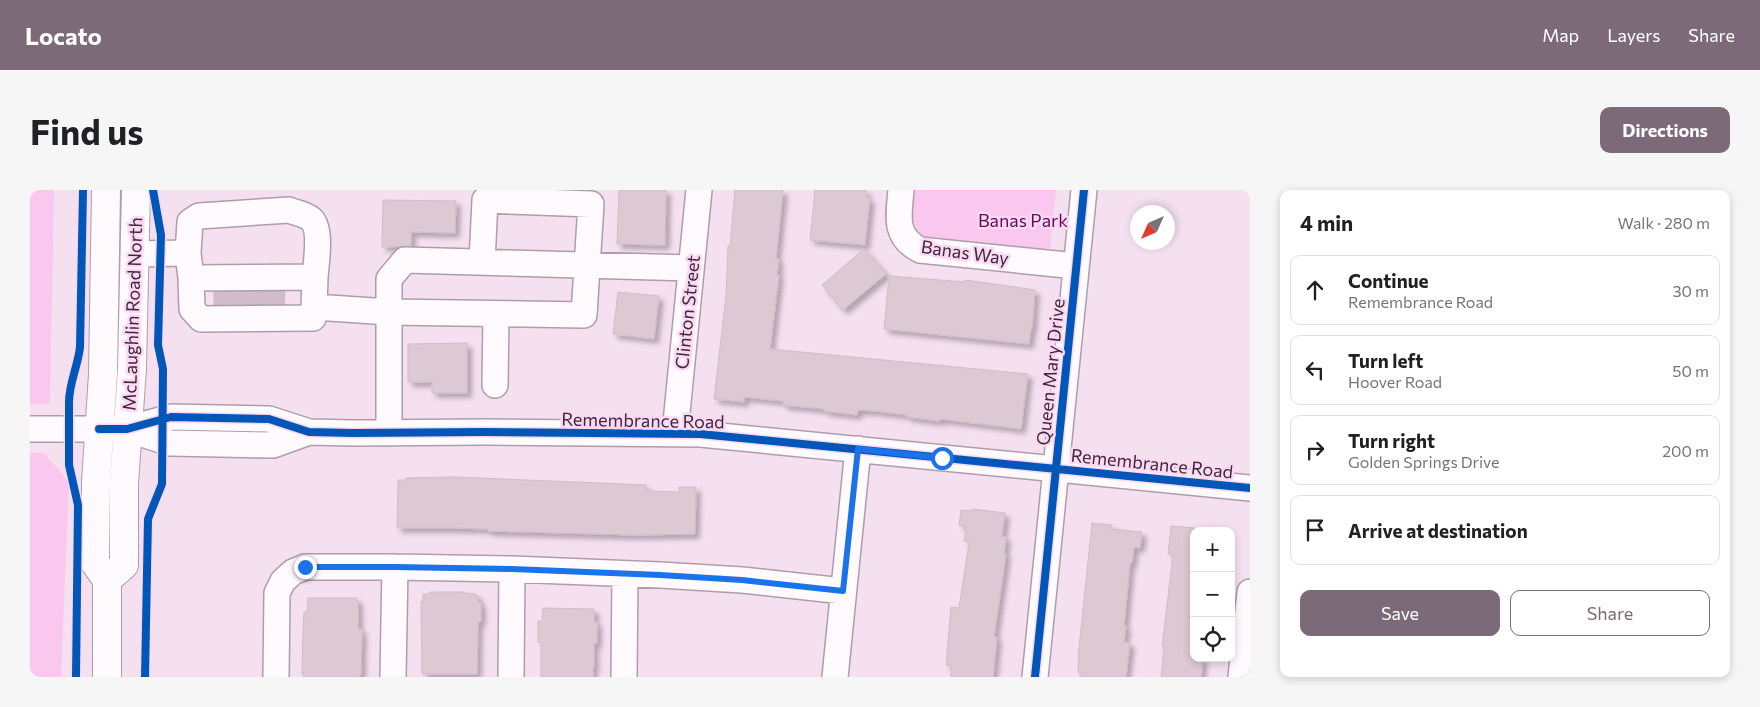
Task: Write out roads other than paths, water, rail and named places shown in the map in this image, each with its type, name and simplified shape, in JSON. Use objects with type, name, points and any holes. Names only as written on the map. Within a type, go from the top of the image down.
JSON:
[{"type":"main road","name":"McLaughlin Road North","points":[[106,190],[95,563],[107,580],[107,677]]},
{"type":"main road","name":"McLaughlin Road North","points":[[107,580],[124,565],[124,484],[132,368],[136,190]]},
{"type":"street","name":"Clinton Street","points":[[674,434],[699,190]]},
{"type":"street","name":"Banas Way","points":[[901,190],[900,227],[908,241],[920,250],[1076,266]]},
{"type":"street","name":"Queen Mary Drive","points":[[1035,677],[1084,190]]},
{"type":"street","points":[[314,307],[389,312],[584,315],[591,204],[485,200],[482,262]]},
{"type":"street","points":[[191,278],[249,300],[313,318],[317,237],[315,227],[312,220],[302,214],[289,210],[199,216],[190,222],[188,253],[192,309],[201,319],[249,300],[315,277]]},
{"type":"street","points":[[134,254],[188,253]]},
{"type":"street","points":[[389,433],[389,279],[405,260],[691,268]]},
{"type":"street","points":[[496,315],[496,385]]},
{"type":"street","name":"Remembrance Road","points":[[30,429],[127,429],[170,443],[272,445],[309,432],[700,434],[1250,488]]},
{"type":"street","points":[[835,677],[858,449]]},
{"type":"street","points":[[276,677],[277,593],[283,581],[293,572],[305,567],[512,569],[625,574],[742,580],[843,591]]},
{"type":"street","points":[[393,677],[395,567]]},
{"type":"street","points":[[511,677],[512,569]]},
{"type":"street","points":[[624,677],[625,574]]},
{"type":"street","points":[[1241,677],[1250,592]]},
{"type":"tunnel","points":[[226,289],[226,311]]},
{"type":"tunnel","points":[[249,290],[249,311]]},
{"type":"tunnel","points":[[272,312],[273,290]]},
{"type":"park label","name":"Banas Park","points":[[1023,220]]}]
